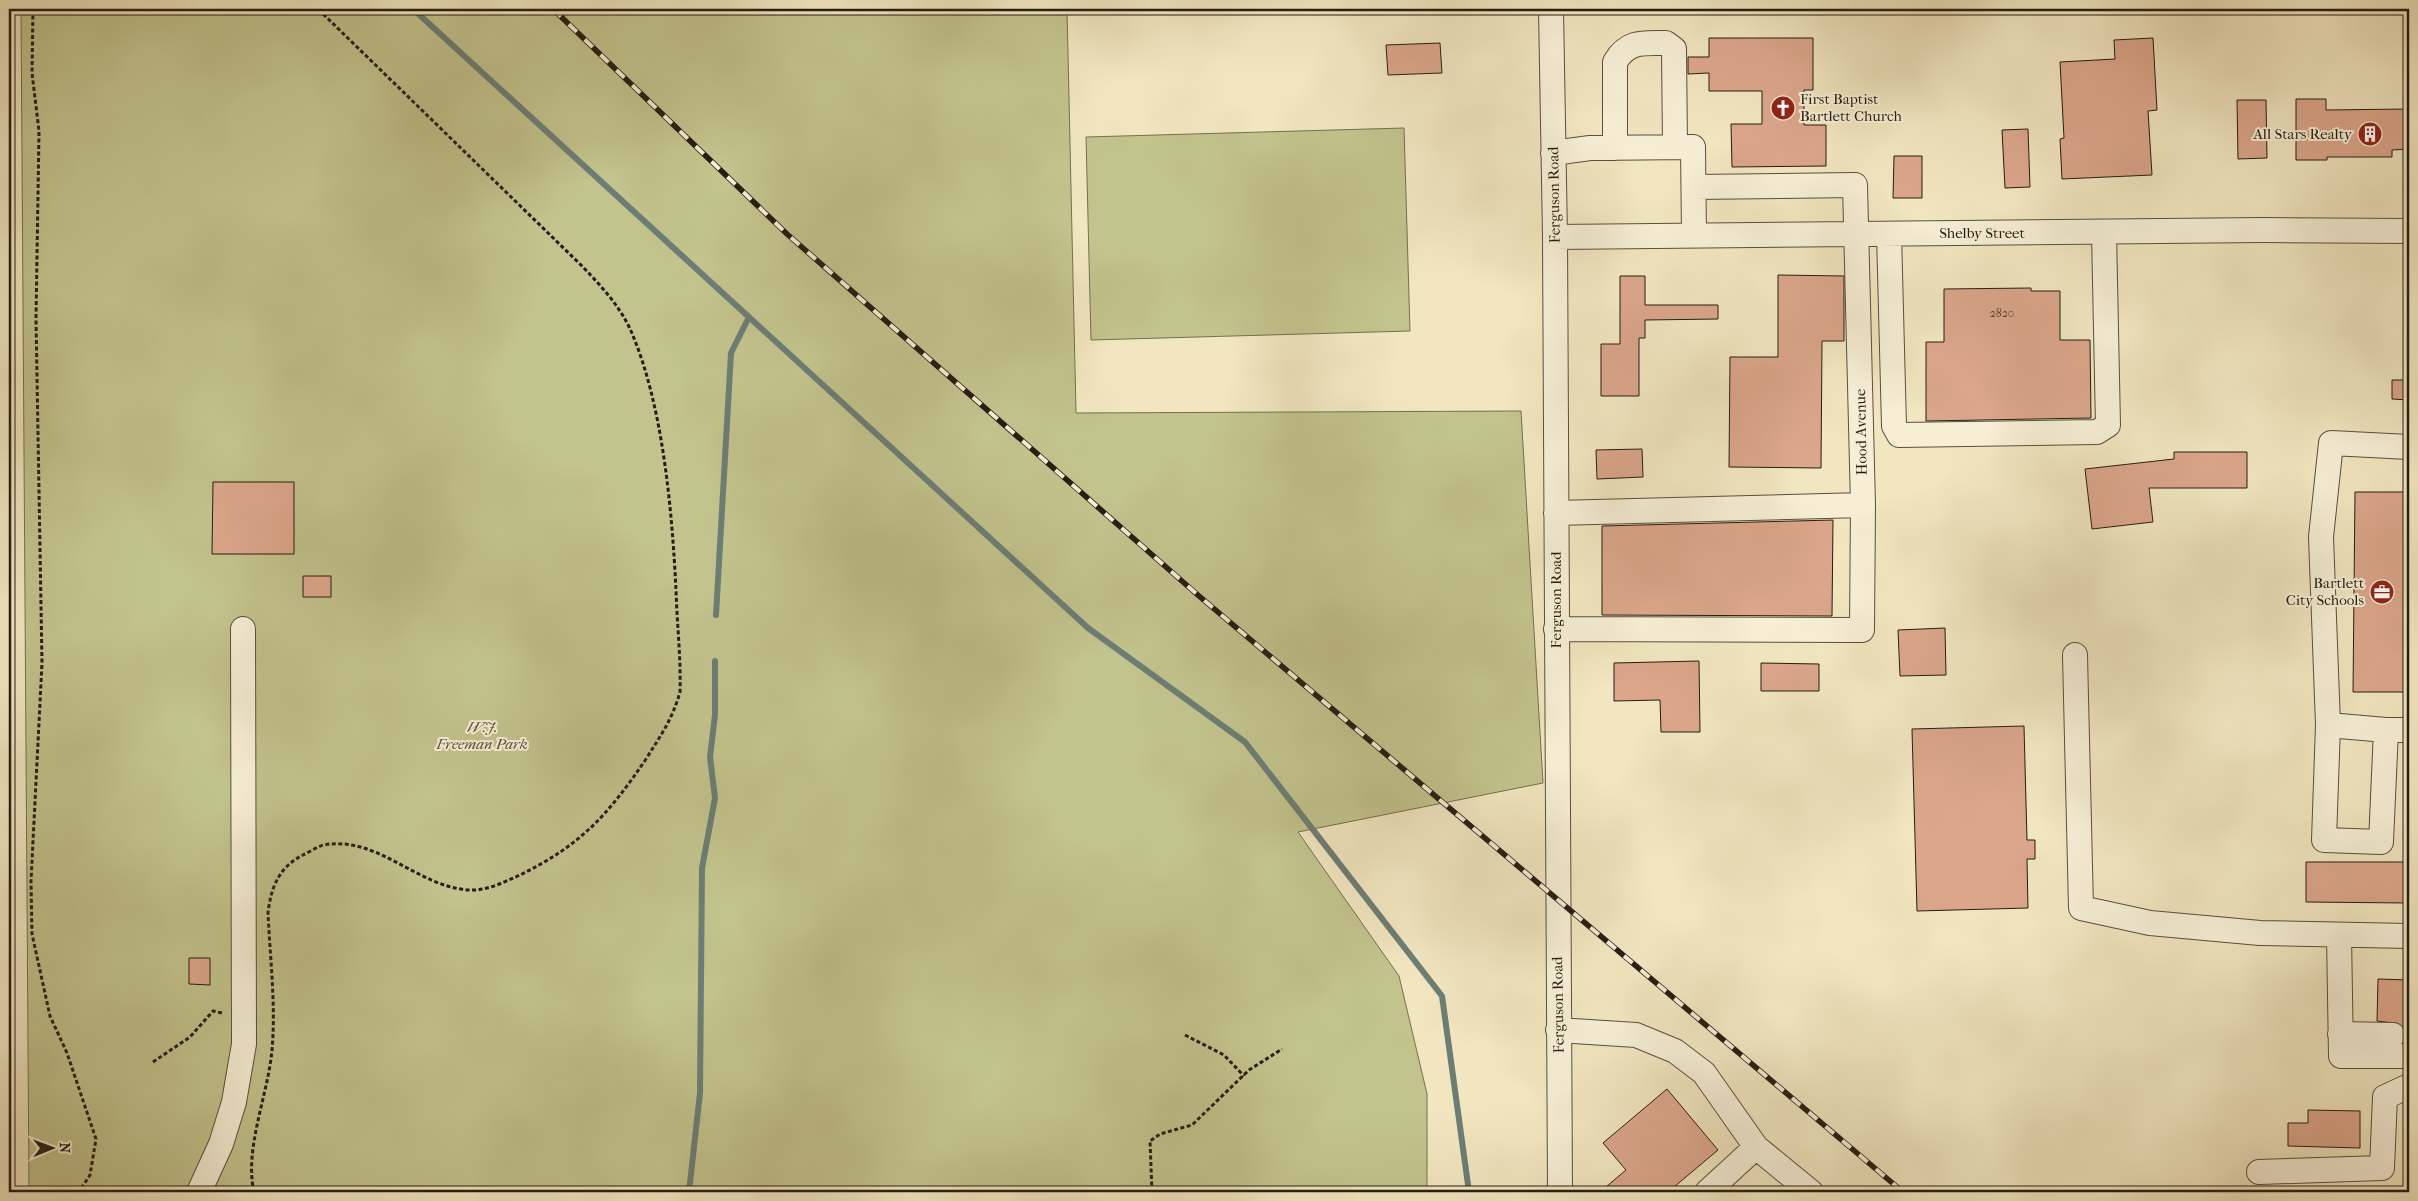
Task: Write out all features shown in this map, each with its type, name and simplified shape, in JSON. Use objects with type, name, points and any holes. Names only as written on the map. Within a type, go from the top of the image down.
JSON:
[{"type":"street","name":"Ferguson Road","points":[[1551,9],[1555,237],[1560,1192]]},
{"type":"street","points":[[1615,148],[1615,62],[1621,51],[1635,44],[1666,43],[1674,49],[1675,147]]},
{"type":"street","points":[[1553,153],[1615,148],[1693,147],[1694,235]]},
{"type":"street","name":"Hood Avenue","points":[[1556,629],[1862,630],[1863,505],[1855,185],[1694,187]]},
{"type":"street","name":"Shelby Street","points":[[1555,237],[2264,230],[2409,231]]},
{"type":"street","points":[[1889,234],[1894,426],[1899,435],[2097,432],[2108,425],[2104,233]]},
{"type":"street","points":[[2328,725],[2398,730],[2381,842],[2324,840],[2328,725],[2321,537],[2331,443],[2409,446]]},
{"type":"street","points":[[1556,513],[1863,505]]},
{"type":"street","points":[[199,1192],[221,1144],[234,1102],[244,1044],[243,629]]},
{"type":"street","points":[[2075,655],[2081,908],[2150,923],[2260,933],[2409,936]]},
{"type":"street","points":[[2338,935],[2341,1056],[2409,1056]]},
{"type":"street","points":[[1558,1030],[1636,1035],[1675,1051],[1704,1073],[1756,1147],[1811,1192]]},
{"type":"street","points":[[2340,1034],[2393,1035]]},
{"type":"street","points":[[2260,1172],[2382,1168],[2385,1097],[2409,1086]]},
{"type":"street","points":[[1707,1192],[1756,1147]]},
{"type":"path","points":[[33,9],[32,73],[39,131],[36,301],[42,663],[31,881],[32,934],[50,1016],[68,1053],[96,1139],[90,1175],[79,1192]]},
{"type":"path","points":[[254,1192],[251,1166],[268,1083],[272,1048],[268,913],[270,896],[278,875],[286,865],[322,846],[343,845],[371,849],[439,884],[457,889],[481,890],[512,878],[552,859],[583,836],[607,813],[662,735],[674,715],[680,692],[674,548],[666,472],[644,365],[630,329],[620,310],[583,267],[318,9]]},
{"type":"path","points":[[153,1062],[190,1037],[213,1011],[225,1014]]},
{"type":"path","points":[[1185,1035],[1224,1055],[1244,1076]]},
{"type":"path","points":[[1152,1192],[1150,1141],[1160,1134],[1192,1125],[1244,1076],[1282,1049]]},
{"type":"green space","name":"W.J. Freeman Park","points":[[21,9],[1067,9],[1076,413],[1521,411],[1543,783],[1298,832],[1399,976],[1427,1094],[1427,1192],[29,1192]]},
{"type":"green space","points":[[1404,128],[1410,331],[1091,340],[1086,137]]},
{"type":"building","name":"First Baptist Bartlett Church","points":[[1709,38],[1813,38],[1813,90],[1804,90],[1804,125],[1826,125],[1826,166],[1732,167],[1731,124],[1762,124],[1762,91],[1709,91],[1709,73],[1688,74],[1688,57],[1709,57]]},
{"type":"building","points":[[2153,38],[2157,110],[2148,111],[2152,175],[2062,179],[2060,139],[2064,138],[2060,62],[2115,59],[2114,40]]},
{"type":"building","points":[[1440,43],[1442,73],[1388,75],[1386,45]]},
{"type":"building","points":[[2296,99],[2326,99],[2326,110],[2409,109],[2409,149],[2392,150],[2392,157],[2327,157],[2327,160],[2296,160]]},
{"type":"building","points":[[2237,100],[2266,100],[2267,158],[2238,159]]},
{"type":"building","points":[[2028,129],[2030,187],[2005,188],[2002,130]]},
{"type":"building","points":[[1894,156],[1922,156],[1922,198],[1893,198]]},
{"type":"building","points":[[1778,275],[1844,276],[1844,341],[1822,341],[1821,468],[1729,467],[1730,357],[1778,357]]},
{"type":"building","points":[[1620,276],[1645,276],[1645,305],[1718,305],[1718,319],[1645,320],[1645,338],[1639,338],[1639,396],[1601,396],[1601,344],[1620,344]]},
{"type":"building","points":[[2031,288],[2031,291],[2060,291],[2060,340],[2090,340],[2091,418],[1926,421],[1926,342],[1944,342],[1944,289]]},
{"type":"building","points":[[2392,380],[2409,380],[2409,400],[2392,399]]},
{"type":"building","points":[[1642,449],[1643,477],[1597,479],[1596,450]]},
{"type":"building","points":[[2174,452],[2247,452],[2247,488],[2149,488],[2153,522],[2092,529],[2085,469],[2174,459]]},
{"type":"building","points":[[213,482],[294,482],[294,554],[212,554]]},
{"type":"building","name":"Bartlett City Schools","points":[[2355,492],[2409,492],[2409,692],[2353,692]]},
{"type":"building","points":[[1833,520],[1832,616],[1602,615],[1602,526]]},
{"type":"building","points":[[303,576],[331,576],[331,597],[303,597]]},
{"type":"building","points":[[1945,628],[1946,675],[1900,676],[1898,630]]},
{"type":"building","points":[[1699,661],[1700,732],[1661,732],[1660,700],[1614,701],[1614,663]]},
{"type":"building","points":[[1761,663],[1819,664],[1819,691],[1761,691]]},
{"type":"building","points":[[2024,726],[2027,840],[2035,840],[2035,859],[2027,859],[2028,908],[1917,911],[1912,729]]},
{"type":"building","points":[[2306,862],[2406,862],[2406,903],[2306,902]]},
{"type":"building","points":[[189,958],[210,958],[210,985],[189,984]]},
{"type":"building","points":[[2378,979],[2409,980],[2409,1042],[2405,1042],[2407,1035],[2400,1024],[2377,1021]]},
{"type":"building","points":[[1667,1089],[1718,1150],[1668,1192],[1600,1192],[1626,1170],[1603,1143]]},
{"type":"building","points":[[2308,1110],[2360,1111],[2360,1148],[2288,1146],[2288,1123],[2308,1123]]},
{"type":"waterway","points":[[413,9],[1088,628],[1245,742],[1442,996],[1469,1192]]},
{"type":"waterway","points":[[716,615],[731,353],[749,317]]},
{"type":"waterway","points":[[689,1192],[700,1093],[702,868],[715,798],[710,757],[715,715],[715,661]]},
{"type":"tunnel","points":[[2393,1035],[2409,1035]]},
{"type":"railway","points":[[553,9],[787,234],[1199,596],[1903,1192]]},
{"type":"place","name":"First Baptist Bartlett Church","points":[[1783,108]]},
{"type":"place","name":"All Stars Realty","points":[[2370,134]]},
{"type":"place","name":"Bartlett City Schools","points":[[2382,592]]}]
